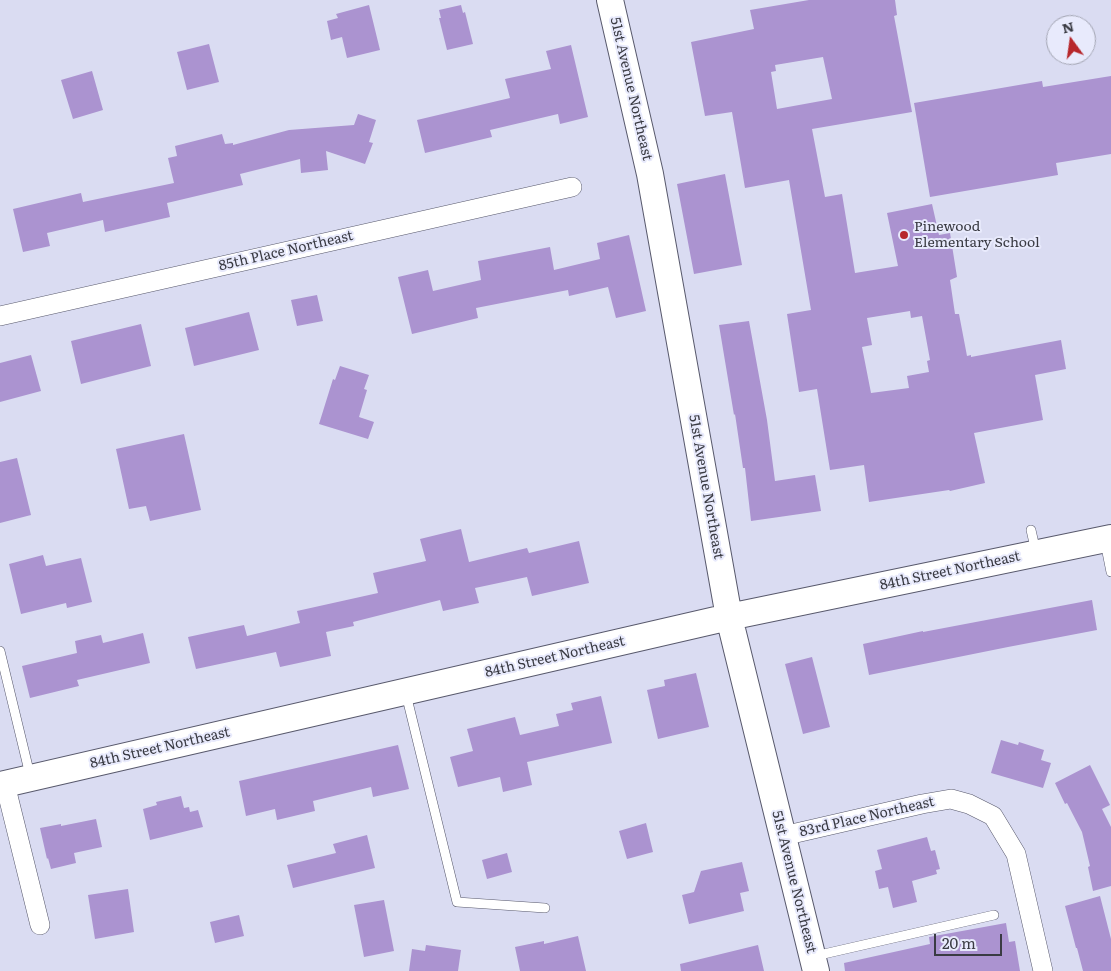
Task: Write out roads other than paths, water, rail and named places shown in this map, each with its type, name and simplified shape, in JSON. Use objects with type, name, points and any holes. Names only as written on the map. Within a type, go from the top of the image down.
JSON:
[{"type":"street","name":"51st Avenue Northeast","points":[[610,0],[650,174],[729,616],[814,964]]},
{"type":"street","name":"85th Place Northeast","points":[[0,316],[572,187]]},
{"type":"street","name":"84th Street Northeast","points":[[3,784],[729,616],[1034,541],[1108,539]]},
{"type":"street","points":[[3,784],[40,925]]},
{"type":"street","name":"83rd Place Northeast","points":[[783,836],[951,799],[969,804],[993,816],[1016,854],[1043,971]]},
{"type":"lane","points":[[1108,539],[1111,572]]},
{"type":"lane","points":[[0,651],[31,778]]},
{"type":"lane","points":[[405,692],[457,902],[545,908]]},
{"type":"lane","points":[[814,964],[994,915]]},
{"type":"place","name":"Pinewood Elementary School","points":[[904,235]]}]
